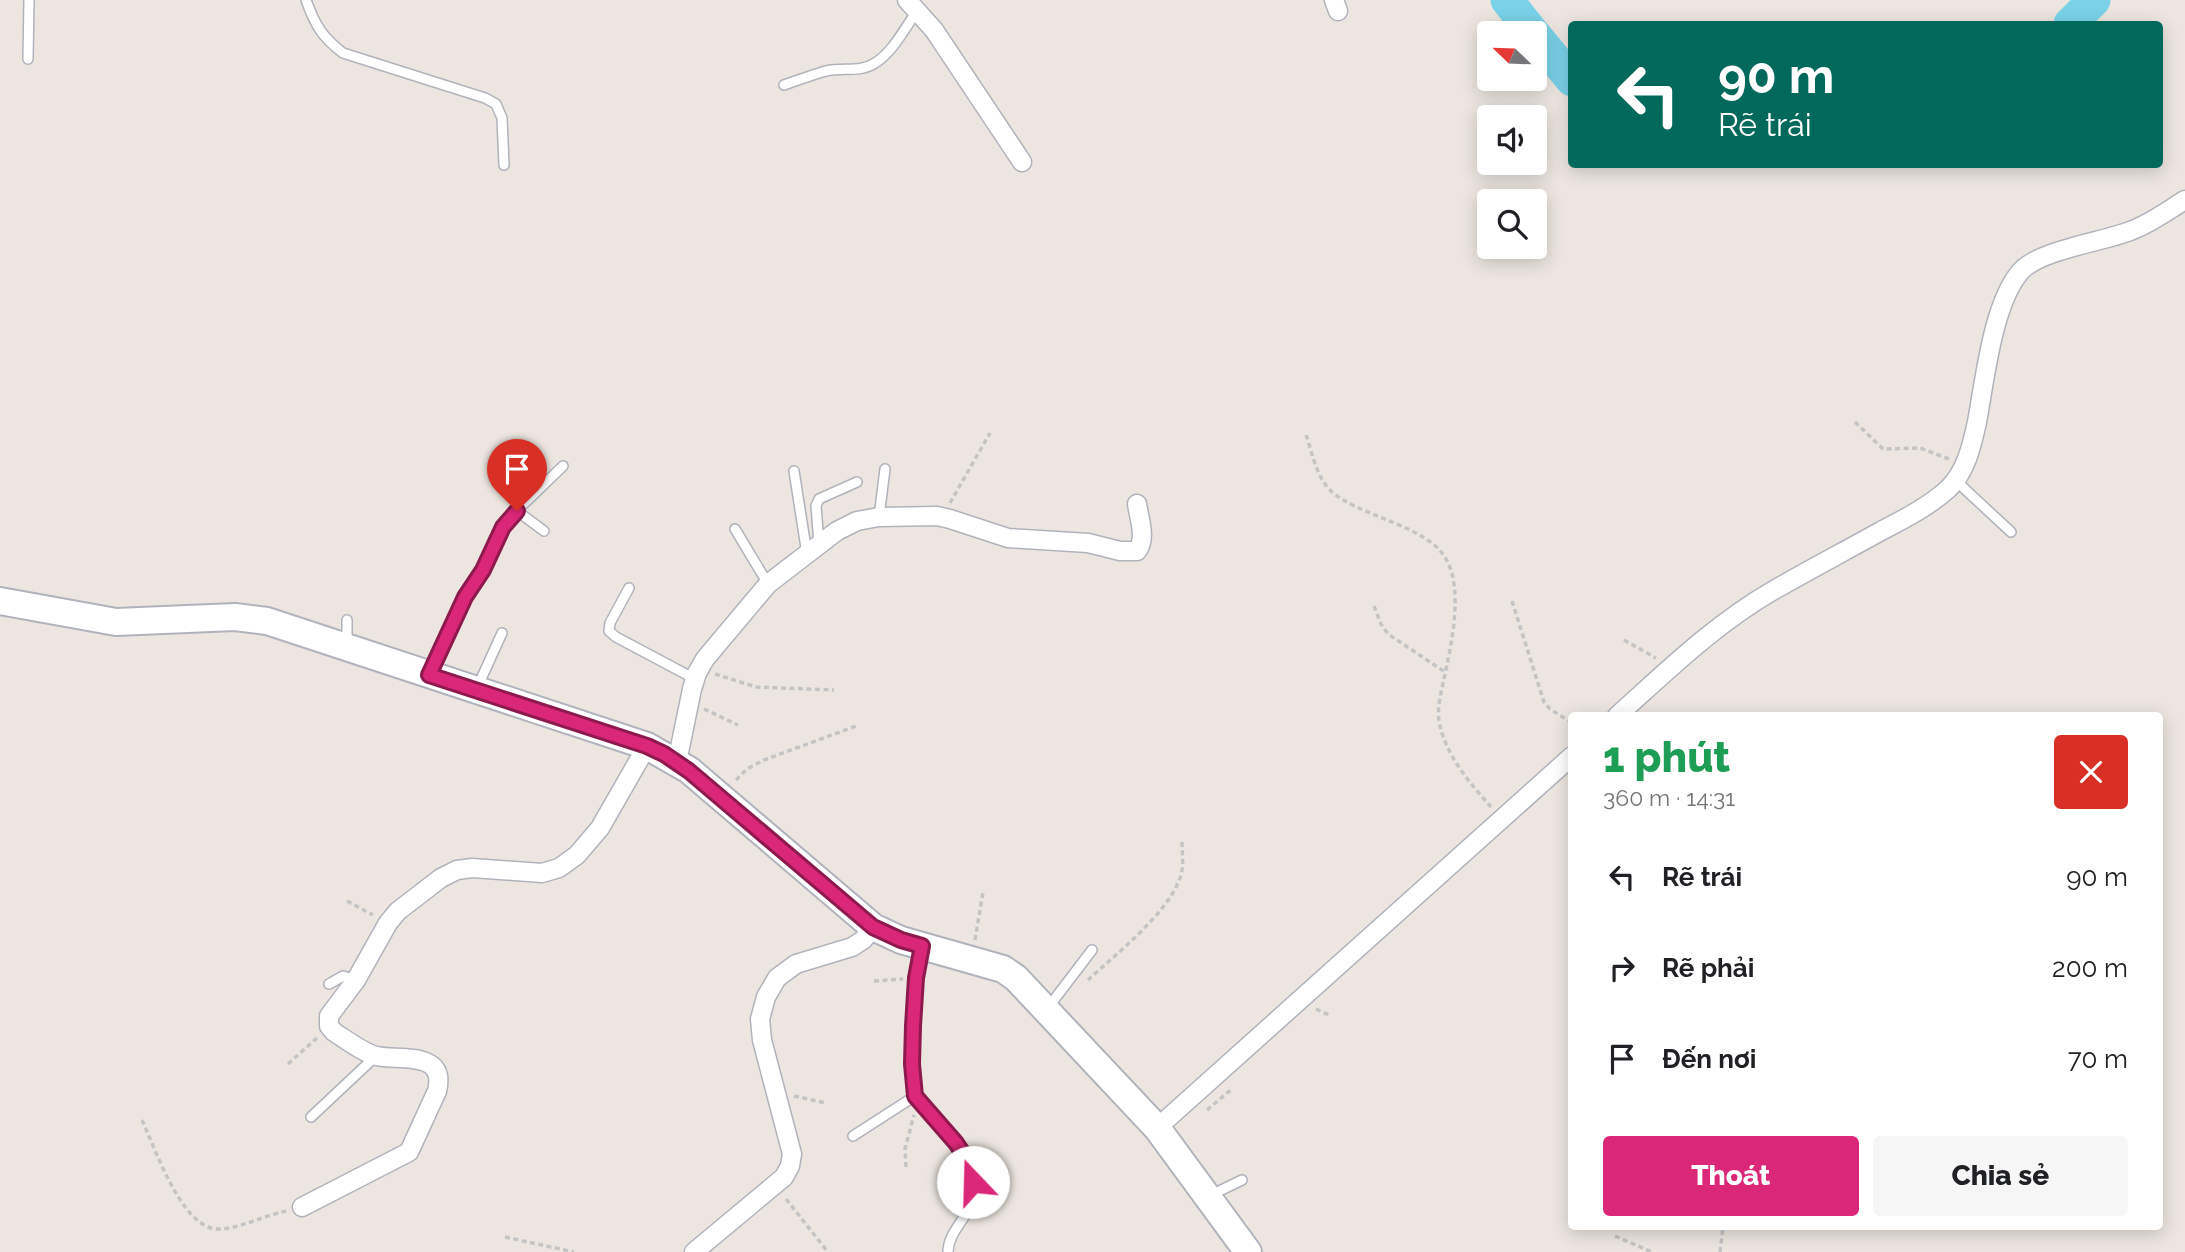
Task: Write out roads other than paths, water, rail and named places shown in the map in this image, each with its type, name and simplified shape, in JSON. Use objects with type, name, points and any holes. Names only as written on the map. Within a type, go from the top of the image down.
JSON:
[{"type":"main road","points":[[0,601],[116,622],[235,617],[267,621],[647,746],[677,762],[873,927],[901,940],[1003,969],[1016,978],[1157,1128],[1248,1252]]},
{"type":"street","points":[[912,6],[934,30],[1022,162]]},
{"type":"street","points":[[1621,712],[1730,618],[1772,591],[1924,507],[1950,487],[1960,473],[1972,442],[1999,312],[2007,289],[2023,268],[2041,257],[2131,231],[2185,200]]},
{"type":"street","points":[[677,762],[697,673],[705,659],[768,584],[837,531],[857,522],[879,517],[943,517],[1008,538],[1087,543],[1129,552],[1137,551],[1142,539],[1137,504]]},
{"type":"street","points":[[302,1207],[409,1152],[437,1091],[439,1081],[436,1071],[422,1060],[402,1056],[376,1056],[334,1032],[329,1026],[330,1016],[356,980],[388,923],[398,911],[441,878],[457,870],[472,868],[542,873],[559,868],[577,855],[600,828],[647,746]]},
{"type":"street","points":[[1157,1128],[1568,761]]},
{"type":"street","points":[[694,1252],[783,1177],[790,1166],[792,1154],[762,1041],[760,1019],[766,996],[777,978],[796,964],[852,947],[863,940],[873,927]]},
{"type":"lane","points":[[28,59],[29,0]]},
{"type":"lane","points":[[306,0],[314,24],[329,42],[343,53],[485,98],[496,104],[502,118],[504,165]]},
{"type":"lane","points":[[784,85],[828,71],[850,70],[878,62],[888,50],[912,6]]},
{"type":"lane","points":[[429,675],[460,606],[483,570],[503,527],[563,466]]},
{"type":"lane","points":[[879,517],[886,469]]},
{"type":"lane","points":[[794,471],[813,550]]},
{"type":"lane","points":[[1960,473],[2011,532]]},
{"type":"lane","points":[[813,550],[816,506],[819,499],[857,482]]},
{"type":"lane","points":[[517,511],[544,531]]},
{"type":"lane","points":[[735,529],[768,584]]},
{"type":"lane","points":[[629,588],[610,623],[609,631],[616,637],[697,673]]},
{"type":"lane","points":[[347,621],[347,647]]},
{"type":"lane","points":[[476,690],[502,633]]},
{"type":"lane","points":[[922,946],[916,978],[912,1064],[917,1100],[956,1143],[970,1164],[973,1198],[948,1242],[948,1252]]},
{"type":"lane","points":[[1046,1011],[1092,950]]},
{"type":"lane","points":[[329,984],[343,976],[356,980]]},
{"type":"lane","points":[[310,1116],[376,1056]]},
{"type":"lane","points":[[853,1136],[917,1100]]},
{"type":"lane","points":[[1208,1197],[1241,1180]]},
{"type":"waterway","points":[[1507,0],[1524,21]]},
{"type":"waterway","points":[[2073,21],[2094,0]]},
{"type":"waterway","points":[[1547,50],[1568,75]]}]
